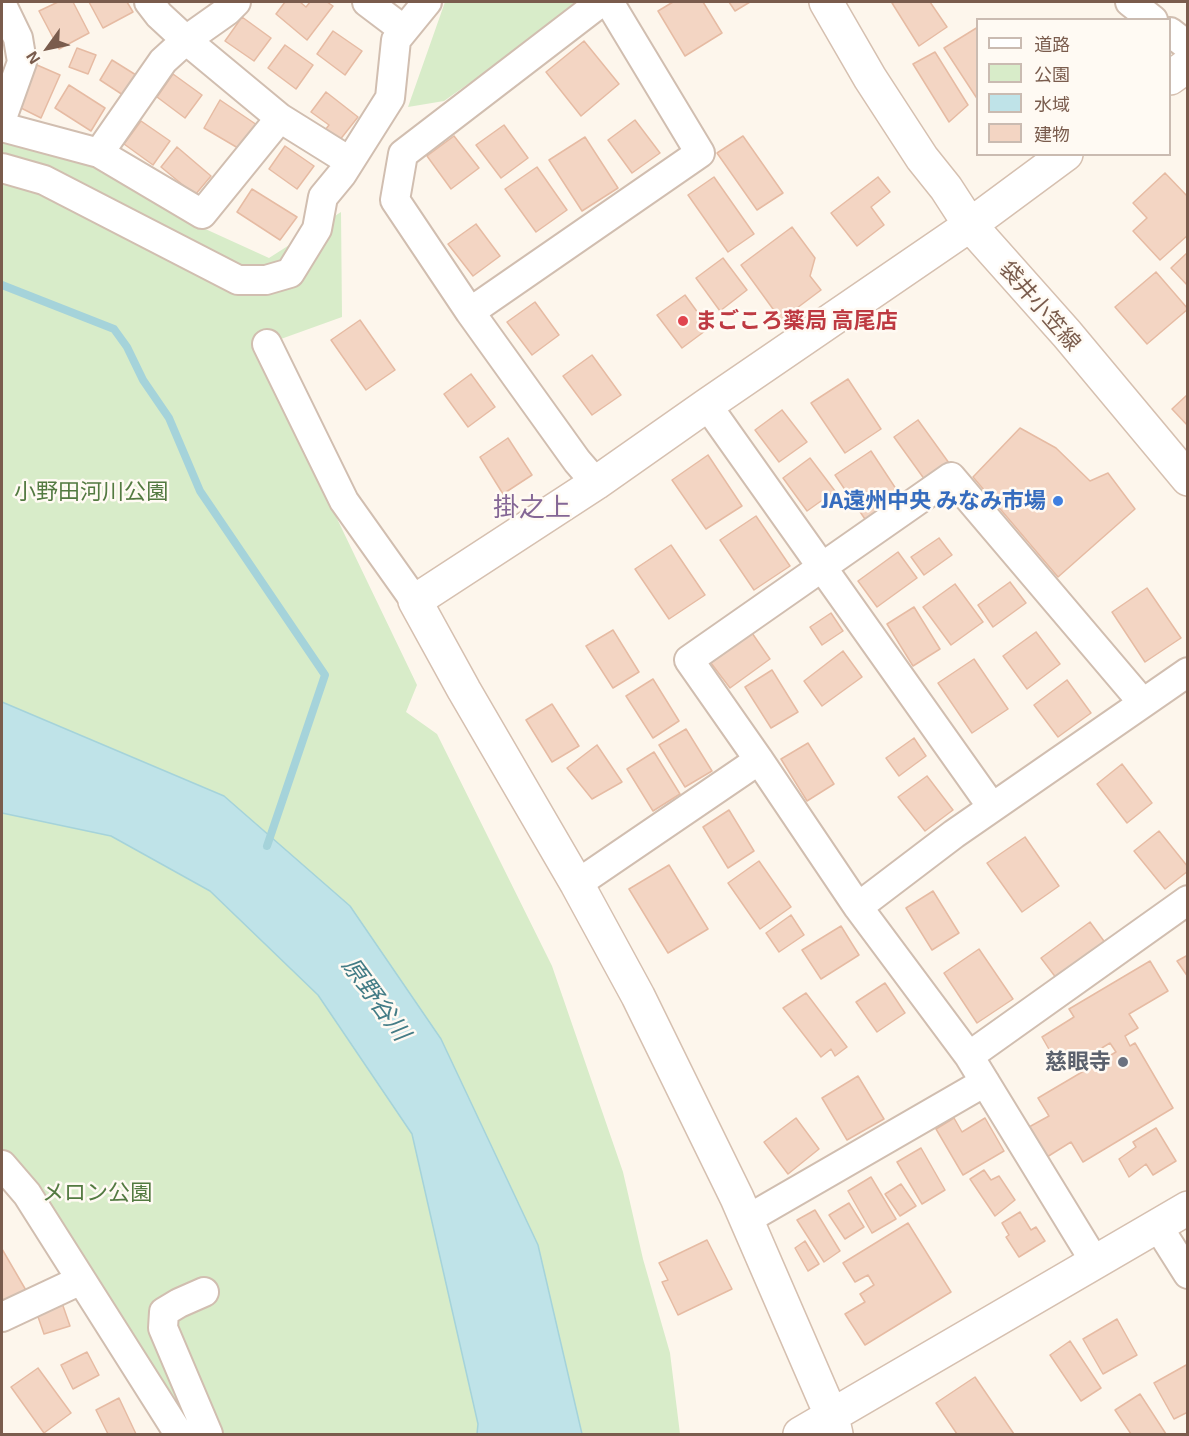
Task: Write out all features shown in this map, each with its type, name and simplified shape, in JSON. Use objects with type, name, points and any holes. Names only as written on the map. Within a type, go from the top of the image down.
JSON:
[{"type":"street","points":[[149,2],[159,15],[186,40],[280,118],[349,161]]},
{"type":"street","points":[[99,153],[163,62],[186,40],[236,2]]},
{"type":"street","points":[[367,2],[404,30]]},
{"type":"street","points":[[2,168],[44,180],[238,280],[266,280],[290,273],[317,229],[323,197],[342,174],[390,98],[396,40],[427,2]]},
{"type":"street","points":[[596,483],[577,461],[470,312],[395,200],[403,154],[601,2]]},
{"type":"street","points":[[470,312],[700,153],[609,2]]},
{"type":"street","name":"袋井小笠線","points":[[826,2],[922,158],[946,188],[970,225],[1067,334],[1188,479]]},
{"type":"street","points":[[1130,2],[1150,18]]},
{"type":"street","points":[[2,5],[18,38],[22,62],[2,118]]},
{"type":"street","points":[[1171,33],[1188,46]]},
{"type":"street","points":[[1171,77],[1188,65]]},
{"type":"street","points":[[2,127],[99,153],[202,214],[280,118]]},
{"type":"street","points":[[415,601],[596,483],[970,225],[1063,156]]},
{"type":"street","points":[[267,344],[344,501],[415,601],[577,884],[638,996],[746,1220],[834,1426]]},
{"type":"street","points":[[707,405],[992,807]]},
{"type":"street","points":[[1095,1262],[969,1056],[858,907],[689,660],[951,477],[1143,703]]},
{"type":"street","points":[[858,907],[992,807],[1188,672]]},
{"type":"street","points":[[577,884],[759,760]]},
{"type":"street","points":[[969,1056],[1188,900]]},
{"type":"street","points":[[746,1220],[985,1082]]},
{"type":"street","points":[[2,1165],[27,1194],[179,1434]]},
{"type":"street","points":[[800,1434],[834,1426],[1095,1262],[1188,1208]]},
{"type":"street","points":[[1157,1225],[1188,1274]]},
{"type":"street","points":[[2,1317],[81,1280]]},
{"type":"street","points":[[204,1292],[164,1312],[163,1328],[208,1434]]},
{"type":"green space","points":[[445,2],[584,2],[444,101],[408,107]]},
{"type":"green space","points":[[2,137],[96,162],[190,222],[269,258],[341,212],[342,317],[267,344],[292,425],[417,685],[406,712],[437,734],[552,966],[623,1172],[643,1259],[670,1353],[680,1434],[174,1434],[2,1167]]},
{"type":"water","name":"原野谷川","points":[[2,702],[224,796],[350,906],[441,1039],[538,1245],[582,1434],[477,1434],[478,1424],[412,1134],[318,995],[210,891],[111,836],[2,813]]},
{"type":"building","points":[[58,2],[73,2],[89,33],[59,49],[39,11]]},
{"type":"building","points":[[89,2],[127,2],[133,12],[103,28]]},
{"type":"building","points":[[285,2],[300,2],[306,7],[310,2],[327,2],[333,6],[307,40],[276,14]]},
{"type":"building","points":[[673,2],[703,2],[722,33],[685,56],[658,11]]},
{"type":"building","points":[[729,2],[750,2],[735,11]]},
{"type":"building","points":[[930,2],[947,27],[919,46],[892,3]]},
{"type":"building","points":[[242,17],[271,38],[254,61],[225,41]]},
{"type":"building","points":[[976,28],[976,97],[944,48]]},
{"type":"building","points":[[333,31],[362,51],[345,75],[317,54]]},
{"type":"building","points":[[584,41],[619,84],[581,116],[546,72]]},
{"type":"building","points":[[285,45],[313,65],[296,89],[268,68]]},
{"type":"building","points":[[77,48],[96,55],[88,74],[69,67]]},
{"type":"building","points":[[935,52],[968,105],[949,122],[913,64]]},
{"type":"building","points":[[112,60],[136,75],[123,95],[100,80]]},
{"type":"building","points":[[37,65],[60,75],[41,118],[19,107]]},
{"type":"building","points":[[173,74],[202,95],[185,118],[157,97]]},
{"type":"building","points":[[69,85],[105,108],[91,131],[55,108]]},
{"type":"building","points":[[326,92],[358,117],[339,141],[325,130],[329,125],[311,112]]},
{"type":"building","points":[[220,100],[260,127],[243,151],[204,128]]},
{"type":"building","points":[[635,120],[660,153],[632,173],[608,140]]},
{"type":"building","points":[[141,121],[170,141],[153,165],[124,144]]},
{"type":"building","points":[[504,125],[528,158],[501,178],[476,145]]},
{"type":"building","points":[[454,136],[479,168],[451,189],[427,156]]},
{"type":"building","points":[[743,136],[783,193],[757,210],[717,153]]},
{"type":"building","points":[[585,137],[618,188],[582,211],[549,160]]},
{"type":"building","points":[[285,146],[314,166],[297,189],[269,169]]},
{"type":"building","points":[[177,147],[211,176],[195,195],[161,167]]},
{"type":"building","points":[[537,167],[567,210],[536,232],[505,189]]},
{"type":"building","points":[[1165,173],[1188,197],[1188,235],[1160,260],[1133,231],[1147,218],[1133,203]]},
{"type":"building","points":[[714,177],[754,234],[728,252],[688,195]]},
{"type":"building","points":[[878,177],[890,192],[871,207],[884,225],[857,246],[831,213]]},
{"type":"building","points":[[252,189],[297,217],[280,240],[237,212]]},
{"type":"building","points":[[476,224],[500,256],[473,276],[448,244]]},
{"type":"building","points":[[792,227],[815,258],[810,276],[821,290],[781,320],[741,265]]},
{"type":"building","points":[[1188,252],[1188,286],[1171,268]]},
{"type":"building","points":[[723,258],[747,290],[720,311],[696,278]]},
{"type":"building","points":[[1156,272],[1188,309],[1147,344],[1115,307]]},
{"type":"building","name":"まごころ薬局 高尾店","points":[[685,295],[709,328],[682,348],[657,315]]},
{"type":"building","points":[[535,302],[559,335],[532,355],[507,322]]},
{"type":"building","points":[[360,320],[395,370],[366,390],[331,340]]},
{"type":"building","points":[[592,355],[621,395],[592,415],[563,376]]},
{"type":"building","points":[[471,374],[495,407],[468,427],[444,394]]},
{"type":"building","points":[[848,379],[881,429],[845,453],[811,403]]},
{"type":"building","points":[[1188,394],[1188,426],[1172,409]]},
{"type":"building","points":[[782,410],[807,442],[779,462],[755,430]]},
{"type":"building","points":[[918,420],[949,463],[925,480],[894,437]]},
{"type":"building","points":[[1020,428],[1056,448],[1090,481],[1108,473],[1135,509],[1058,577],[973,477]]},
{"type":"building","points":[[508,438],[532,475],[503,494],[480,457]]},
{"type":"building","points":[[871,451],[904,501],[869,525],[835,475]]},
{"type":"building","points":[[708,455],[742,506],[706,529],[672,480]]},
{"type":"building","points":[[810,458],[835,491],[807,511],[783,478]]},
{"type":"building","points":[[756,516],[790,566],[754,590],[720,540]]},
{"type":"building","points":[[939,538],[952,555],[924,575],[911,557]]},
{"type":"building","points":[[671,545],[705,595],[669,619],[635,569]]},
{"type":"building","points":[[898,552],[917,578],[877,607],[858,581]]},
{"type":"building","points":[[1010,582],[1026,603],[993,627],[978,605]]},
{"type":"building","points":[[955,584],[983,622],[951,645],[923,607]]},
{"type":"building","points":[[1147,588],[1181,638],[1145,662],[1112,612]]},
{"type":"building","points":[[914,607],[940,649],[913,666],[887,624]]},
{"type":"building","points":[[831,613],[843,631],[822,645],[810,627]]},
{"type":"building","points":[[613,630],[639,672],[613,688],[586,646]]},
{"type":"building","points":[[1036,632],[1060,664],[1027,689],[1003,656]]},
{"type":"building","points":[[752,633],[770,659],[730,688],[711,663]]},
{"type":"building","points":[[843,651],[862,677],[822,706],[804,681]]},
{"type":"building","points":[[974,659],[1008,709],[972,733],[938,683]]},
{"type":"building","points":[[772,670],[798,712],[771,728],[745,687]]},
{"type":"building","points":[[653,679],[679,721],[653,738],[626,696]]},
{"type":"building","points":[[1067,680],[1091,713],[1058,737],[1034,705]]},
{"type":"building","points":[[552,704],[579,746],[552,762],[526,720]]},
{"type":"building","points":[[686,729],[712,771],[685,787],[659,745]]},
{"type":"building","points":[[914,738],[926,756],[899,776],[886,758]]},
{"type":"building","points":[[808,743],[834,784],[807,801],[781,759]]},
{"type":"building","points":[[597,745],[622,782],[592,799],[567,768]]},
{"type":"building","points":[[654,752],[680,794],[653,811],[627,769]]},
{"type":"building","points":[[1122,764],[1152,803],[1127,823],[1097,784]]},
{"type":"building","points":[[927,776],[953,810],[925,831],[898,797]]},
{"type":"building","points":[[729,810],[754,851],[728,868],[703,827]]},
{"type":"building","points":[[1159,831],[1188,867],[1188,871],[1165,889],[1134,851]]},
{"type":"building","points":[[1025,837],[1059,886],[1022,912],[987,863]]},
{"type":"building","points":[[759,861],[791,907],[760,929],[728,883]]},
{"type":"building","points":[[669,865],[708,929],[668,953],[629,889]]},
{"type":"building","points":[[933,891],[959,933],[932,950],[906,908]]},
{"type":"building","points":[[791,915],[804,935],[779,952],[766,933]]},
{"type":"building","points":[[1090,922],[1109,948],[1060,983],[1041,958]]},
{"type":"building","points":[[841,926],[859,955],[821,979],[802,950]]},
{"type":"building","points":[[979,949],[1013,999],[977,1023],[944,973]]},
{"type":"building","points":[[1188,955],[1188,977],[1177,961]]},
{"type":"building","name":"慈眼寺","points":[[1150,961],[1168,991],[1129,1014],[1138,1028],[1125,1036],[1130,1046],[1135,1043],[1173,1108],[1083,1162],[1071,1142],[1047,1157],[1029,1127],[1049,1116],[1038,1098],[1116,1052],[1110,1043],[1062,1072],[1042,1037],[1074,1017],[1069,1009]]},
{"type":"building","points":[[885,983],[905,1013],[877,1032],[856,1002]]},
{"type":"building","points":[[806,993],[847,1047],[835,1056],[831,1049],[821,1057],[783,1008]]},
{"type":"building","points":[[858,1076],[884,1119],[847,1140],[822,1098]]},
{"type":"building","points":[[796,1118],[819,1149],[788,1174],[764,1142]]},
{"type":"building","points":[[954,1118],[962,1132],[985,1118],[1004,1151],[963,1175],[936,1129]]},
{"type":"building","points":[[1156,1128],[1176,1161],[1153,1175],[1146,1164],[1129,1177],[1119,1159],[1136,1147],[1133,1142]]},
{"type":"building","points":[[921,1148],[945,1190],[922,1204],[897,1162]]},
{"type":"building","points":[[984,1170],[991,1180],[999,1176],[1015,1200],[995,1216],[970,1179]]},
{"type":"building","points":[[871,1177],[896,1219],[872,1233],[848,1191]]},
{"type":"building","points":[[901,1184],[916,1206],[900,1216],[885,1194]]},
{"type":"building","points":[[849,1203],[864,1227],[845,1239],[829,1215]]},
{"type":"building","points":[[815,1210],[840,1251],[824,1262],[797,1220]]},
{"type":"building","points":[[1020,1212],[1031,1230],[1036,1227],[1045,1241],[1019,1257],[1006,1237],[1009,1235],[1002,1223]]},
{"type":"building","points":[[908,1223],[951,1292],[865,1345],[845,1314],[865,1302],[860,1294],[874,1285],[868,1275],[855,1282],[843,1263]]},
{"type":"building","points":[[707,1240],[732,1289],[678,1315],[662,1282],[668,1280],[659,1263]]},
{"type":"building","points":[[805,1241],[819,1264],[808,1271],[795,1248]]},
{"type":"building","points":[[2,1249],[27,1292],[6,1305],[2,1298]]},
{"type":"building","points":[[62,1303],[70,1326],[44,1334],[36,1311]]},
{"type":"building","points":[[1117,1319],[1137,1355],[1103,1374],[1083,1339]]},
{"type":"building","points":[[1070,1341],[1101,1388],[1081,1401],[1050,1355]]},
{"type":"building","points":[[87,1352],[99,1375],[73,1389],[61,1365]]},
{"type":"building","points":[[1188,1364],[1188,1412],[1174,1419],[1154,1383]]},
{"type":"building","points":[[38,1368],[71,1413],[44,1433],[11,1387]]},
{"type":"building","points":[[975,1377],[1014,1434],[957,1434],[936,1403]]},
{"type":"building","points":[[1140,1394],[1166,1434],[1131,1434],[1115,1410]]},
{"type":"building","points":[[119,1398],[136,1434],[108,1434],[96,1410]]},
{"type":"waterway","points":[[2,285],[114,329],[127,347],[143,380],[169,418],[200,491],[325,675],[267,846]]},
{"type":"place","name":"まごころ薬局 高尾店","points":[[683,321]]},
{"type":"place","name":"JA遠州中央 みなみ市場","points":[[1058,501]]},
{"type":"place","name":"慈眼寺","points":[[1123,1062]]},
{"type":"district","name":"掛之上","points":[[532,507]]},
{"type":"park label","name":"小野田河川公園","points":[[91,492]]},
{"type":"park label","name":"メロン公園","points":[[97,1193]]}]
